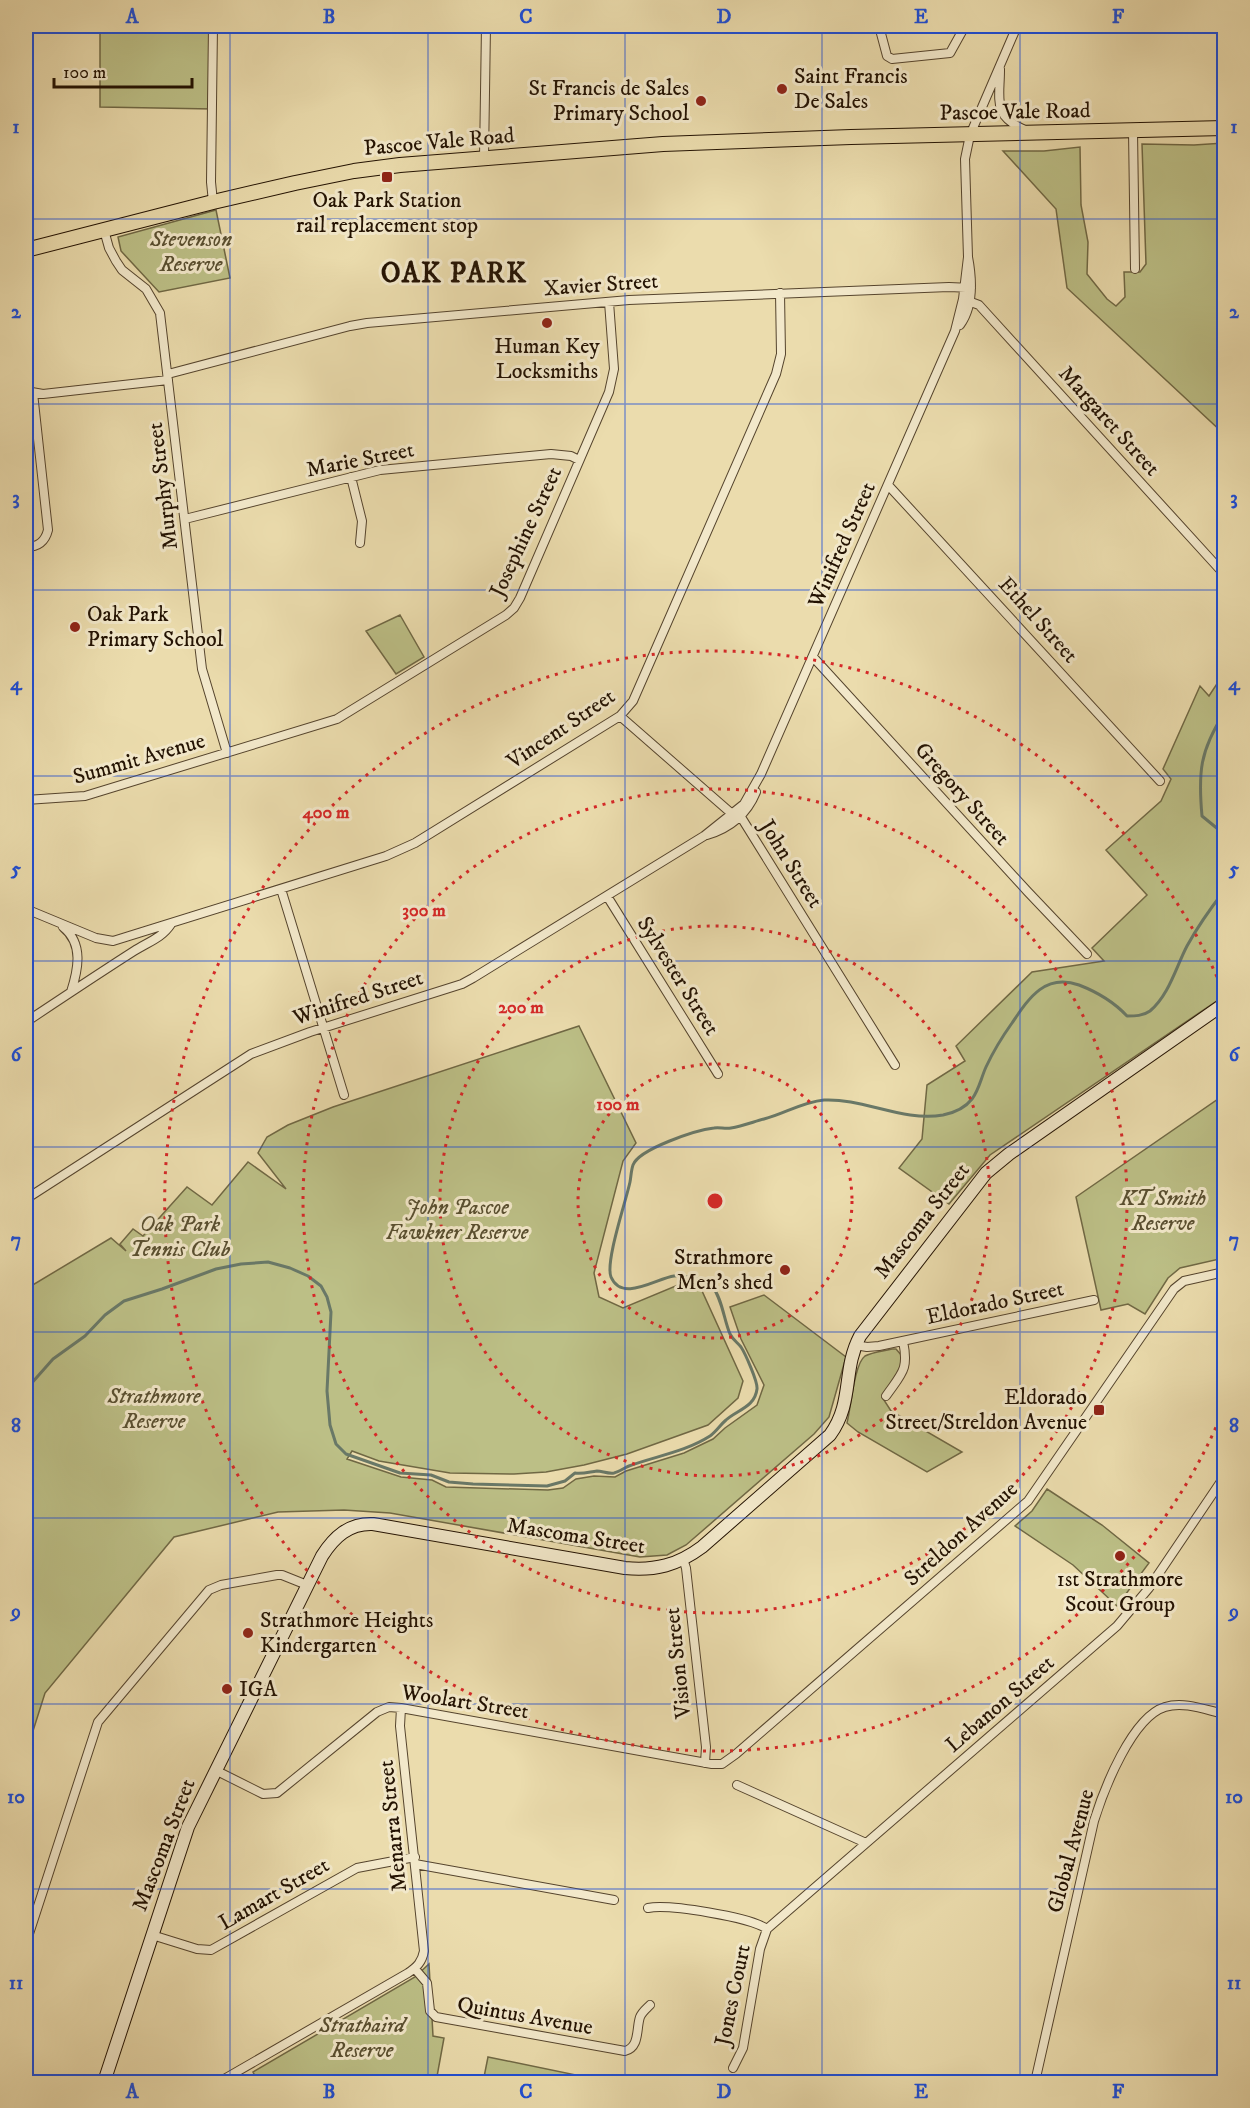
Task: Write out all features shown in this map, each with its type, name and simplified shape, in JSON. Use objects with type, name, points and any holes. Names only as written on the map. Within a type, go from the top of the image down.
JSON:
[{"type":"main road","name":"Pascoe Vale Road","points":[[26,250],[213,202],[354,171],[663,144],[827,137],[1224,128]]},
{"type":"main road","name":"Mascoma Street","points":[[104,2082],[188,1827],[307,1585],[332,1541],[343,1532],[365,1524],[625,1568],[652,1569],[683,1560],[830,1435],[843,1410],[855,1345],[883,1305],[986,1173],[1009,1154],[1224,1004]]},
{"type":"street","points":[[213,26],[211,182],[213,202]]},
{"type":"street","points":[[484,158],[486,26]]},
{"type":"street","points":[[879,26],[887,56],[892,59],[950,53],[965,26]]},
{"type":"street","name":"Winifred Street","points":[[704,836],[716,832],[741,817],[752,801],[761,774],[956,331],[966,300],[967,287],[965,159],[970,135],[1017,26]]},
{"type":"street","points":[[1000,65],[1002,113],[1008,122],[1035,134]]},
{"type":"street","points":[[1133,131],[1135,269]]},
{"type":"street","name":"Murphy Street","points":[[104,230],[113,258],[122,270],[146,289],[160,313],[202,669],[227,753]]},
{"type":"street","name":"Xavier Street","points":[[29,392],[43,394],[168,377],[350,326],[609,302],[780,293],[967,287]]},
{"type":"street","name":"Vincent Street","points":[[26,909],[104,940],[113,941],[279,890],[401,850],[620,716],[633,701],[776,374],[781,354],[780,293]]},
{"type":"street","name":"Margaret Street","points":[[966,300],[979,305],[1224,574]]},
{"type":"street","name":"Josephine Street","points":[[227,753],[344,716],[514,608],[613,378],[614,359],[609,302]]},
{"type":"street","points":[[26,548],[45,540],[48,530],[29,392]]},
{"type":"street","name":"Marie Street","points":[[185,519],[351,477],[396,468],[551,454],[571,456],[579,460]]},
{"type":"street","points":[[351,477],[362,521],[360,543]]},
{"type":"street","name":"Ethel Street","points":[[888,484],[1160,781]]},
{"type":"street","name":"Gregory Street","points":[[813,657],[1087,954]]},
{"type":"street","name":"John Street","points":[[620,716],[731,813],[741,817],[895,1065]]},
{"type":"street","name":"Summit Avenue","points":[[26,800],[85,796],[227,753]]},
{"type":"street","name":"Winifred Street","points":[[26,1199],[251,1054],[323,1028],[462,984],[704,836],[744,804],[761,774]]},
{"type":"street","points":[[279,890],[344,1095]]},
{"type":"street","name":"Sylvester Street","points":[[607,896],[718,1074]]},
{"type":"street","points":[[55,921],[71,935],[78,957],[77,972],[71,993]]},
{"type":"street","name":"Vincent Street","points":[[26,1022],[158,938],[167,931],[171,924]]},
{"type":"street","points":[[138,949],[145,939],[146,932]]},
{"type":"street","name":"Streldon Avenue","points":[[705,1762],[722,1764],[736,1754],[1028,1501],[1174,1289],[1184,1281],[1224,1272]]},
{"type":"street","name":"Eldorado Street","points":[[855,1345],[872,1347],[1094,1300]]},
{"type":"street","name":"Eldorado Street","points":[[886,1396],[906,1366],[903,1341]]},
{"type":"street","name":"Lebanon Street","points":[[767,1929],[1117,1626],[1149,1588],[1224,1477]]},
{"type":"street","name":"Vision Street","points":[[683,1560],[686,1568],[706,1747],[705,1762]]},
{"type":"street","points":[[26,1943],[88,1750],[101,1718],[209,1590],[221,1585],[276,1575],[282,1575],[307,1585]]},
{"type":"street","name":"Global Avenue","points":[[1035,2082],[1094,1821],[1108,1784],[1138,1727],[1151,1713],[1167,1706],[1183,1705],[1224,1714]]},
{"type":"street","name":"Woolart Street","points":[[215,1770],[263,1794],[277,1793],[377,1712],[389,1707],[705,1762]]},
{"type":"street","name":"Menarra Street","points":[[401,1708],[400,1719],[424,1941],[423,1956],[415,1969]]},
{"type":"street","points":[[737,1785],[866,1843]]},
{"type":"street","name":"Lamart Street","points":[[152,1935],[197,1950],[211,1950],[357,1868],[415,1860],[614,1900]]},
{"type":"street","points":[[648,1908],[666,1906],[751,1922],[767,1929]]},
{"type":"street","name":"Jones Court","points":[[733,2068],[743,2048],[760,1948],[767,1929]]},
{"type":"street","points":[[219,2082],[415,1969]]},
{"type":"street","name":"Quintus Avenue","points":[[415,1969],[428,1986],[431,2014],[440,2019],[628,2051],[635,2045],[642,2014],[650,2005]]},
{"type":"green space","points":[[100,26],[213,26],[213,109],[100,107]]},
{"type":"green space","points":[[1224,143],[1224,434],[1067,288],[1056,209],[1003,151],[1044,151],[1080,147],[1081,205],[1088,242],[1087,274],[1107,299],[1116,306],[1125,297],[1124,272],[1140,272],[1146,264],[1142,144]]},
{"type":"green space","name":"Stevenson Reserve","points":[[216,210],[230,278],[159,292],[121,251],[118,237]]},
{"type":"green space","points":[[400,615],[424,657],[396,674],[366,631]]},
{"type":"green space","points":[[1224,673],[1224,955],[1222,964],[1224,996],[990,1155],[949,1204],[899,1168],[922,1139],[927,1085],[965,1061],[956,1046],[1032,972],[1104,961],[1092,948],[1147,895],[1106,850],[1161,801],[1171,779],[1163,769],[1200,686],[1209,696]]},
{"type":"green space","points":[[579,1026],[636,1143],[623,1161],[594,1273],[599,1297],[623,1308],[678,1285],[702,1291],[743,1381],[738,1398],[708,1425],[627,1454],[546,1472],[450,1473],[379,1461],[352,1451],[347,1459],[401,1477],[432,1480],[446,1487],[548,1490],[563,1488],[576,1479],[594,1476],[615,1477],[626,1471],[684,1453],[713,1439],[757,1405],[764,1385],[741,1339],[730,1307],[764,1295],[846,1357],[829,1417],[814,1434],[686,1545],[667,1555],[640,1557],[390,1513],[344,1510],[278,1512],[174,1537],[45,1693],[26,1753],[26,1289],[111,1238],[126,1251],[120,1244],[133,1229],[143,1236],[187,1187],[212,1205],[248,1162],[286,1189],[258,1153],[267,1137],[288,1125],[333,1107]]},
{"type":"green space","name":"KT Smith Reserve","points":[[1224,1095],[1224,1258],[1180,1268],[1168,1278],[1145,1314],[1128,1304],[1101,1310],[1076,1197]]},
{"type":"green space","points":[[896,1349],[902,1356],[902,1366],[882,1397],[891,1411],[962,1452],[927,1472],[858,1432],[847,1423],[861,1361],[865,1356]]},
{"type":"green space","points":[[1047,1489],[1102,1525],[1149,1563],[1117,1606],[1073,1565],[1015,1526],[1032,1511]]},
{"type":"green space","name":"Strathaird Reserve","points":[[429,1964],[433,2036],[444,2038],[436,2082],[258,2082],[253,2072],[415,1977]]},
{"type":"green space","points":[[488,2057],[576,2075],[574,2082],[483,2082]]},
{"type":"waterway","points":[[1224,713],[1205,751],[1200,787],[1202,816],[1224,834]]},
{"type":"waterway","points":[[26,1403],[30,1385],[53,1359],[85,1336],[105,1315],[124,1301],[216,1269],[268,1262],[308,1276],[321,1286],[327,1297],[331,1312],[327,1391],[330,1425],[336,1444],[346,1454],[400,1473],[431,1475],[449,1482],[547,1486],[565,1481],[575,1473],[616,1472],[691,1446],[710,1436],[726,1420],[749,1404],[756,1395],[757,1385],[743,1350],[730,1334],[712,1286],[694,1278],[674,1276],[631,1289],[616,1285],[611,1277],[613,1245],[632,1167],[637,1159],[682,1136],[714,1128],[739,1126],[816,1101],[853,1102],[913,1115],[943,1115],[955,1111],[972,1099],[989,1061],[1005,1034],[1025,1005],[1047,985],[1057,982],[1079,985],[1105,998],[1127,1016],[1142,1015],[1150,1011],[1162,997],[1191,939],[1224,891]]},
{"type":"place","name":"Saint Francis De Sales","points":[[782,89]]},
{"type":"place","name":"St Francis de Sales Primary School","points":[[701,101]]},
{"type":"place","name":"Oak Park Station rail replacement stop","points":[[387,177]]},
{"type":"place","name":"Human Key Locksmiths","points":[[547,323]]},
{"type":"place","name":"Oak Park Primary School","points":[[75,627]]},
{"type":"place","name":"Strathmore Men's shed","points":[[785,1270]]},
{"type":"place","name":"Eldorado Street/Streldon Avenue","points":[[1099,1410]]},
{"type":"place","name":"1st Strathmore Scout Group","points":[[1120,1556]]},
{"type":"place","name":"Strathmore Heights Kindergarten","points":[[248,1633]]},
{"type":"place","name":"IGA","points":[[227,1689]]},
{"type":"district","name":"OAK PARK","points":[[454,273]]},
{"type":"park label","name":"John Pascoe Fawkner Reserve","points":[[457,1220]]},
{"type":"park label","name":"Oak Park Tennis Club","points":[[180,1236]]},
{"type":"park label","name":"Strathmore Reserve","points":[[154,1408]]}]
